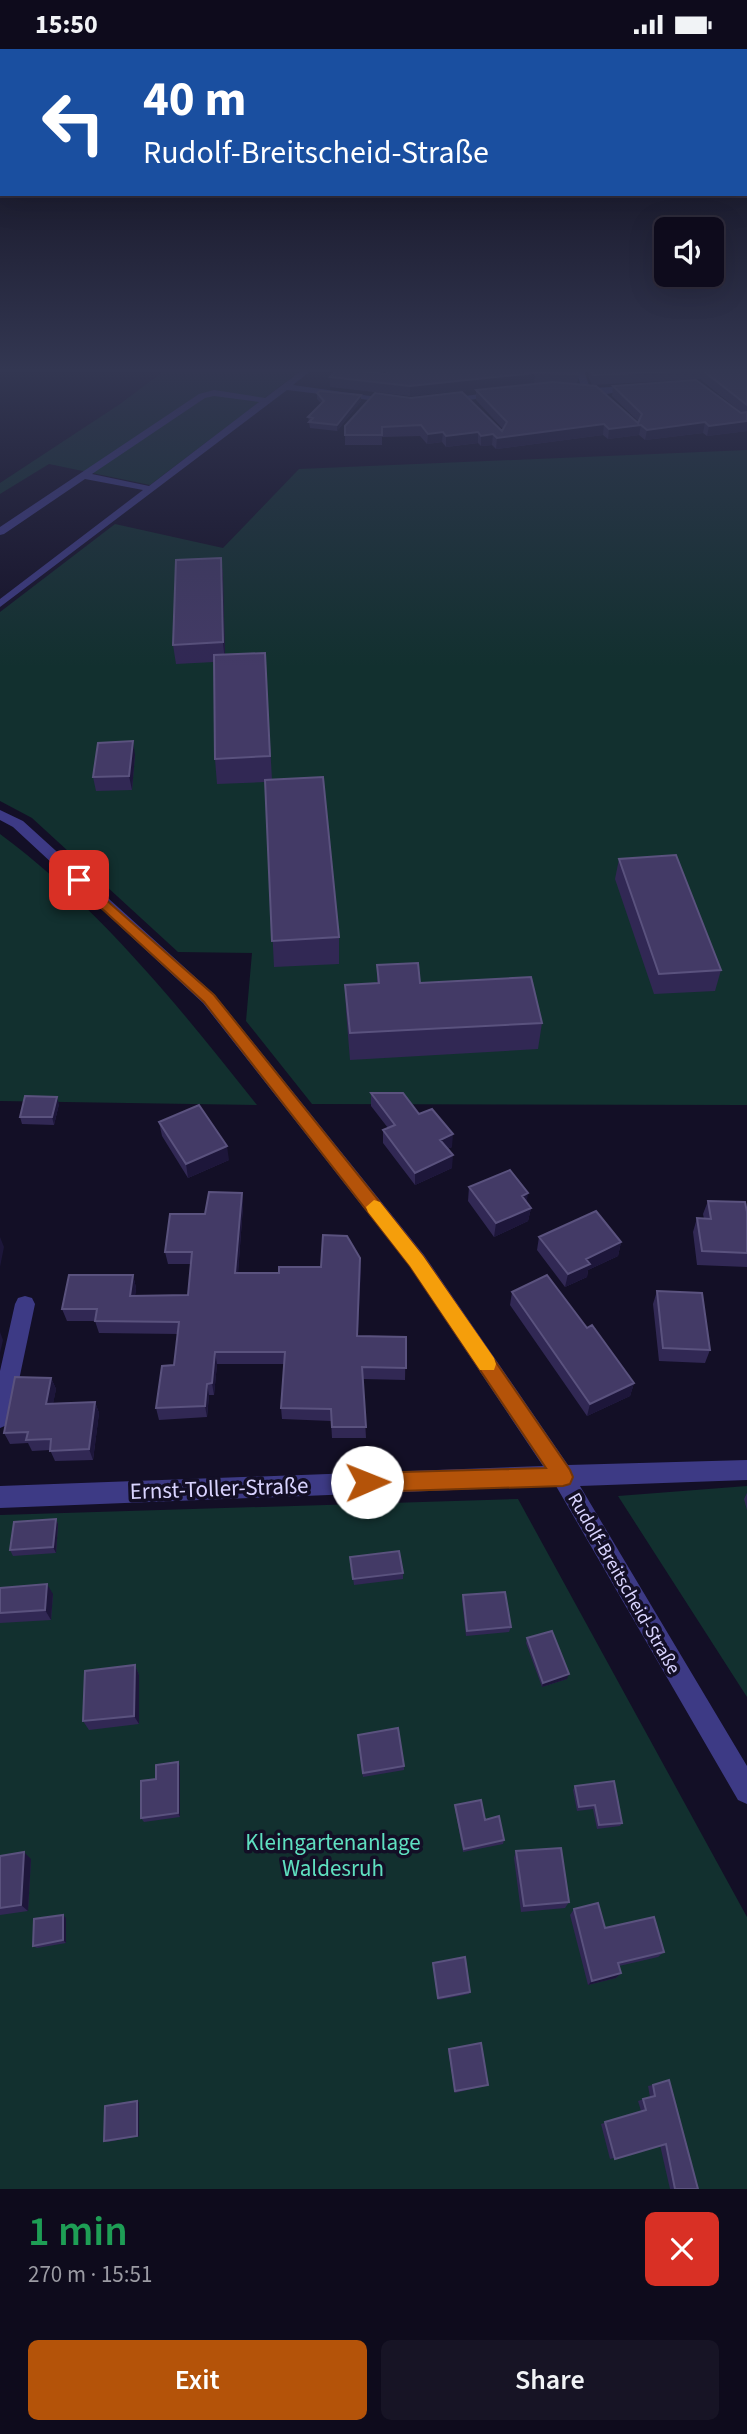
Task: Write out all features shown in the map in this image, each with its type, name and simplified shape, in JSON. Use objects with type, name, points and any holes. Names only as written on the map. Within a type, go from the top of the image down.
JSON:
[{"type":"street","points":[[0,532],[96,468]]},
{"type":"street","points":[[0,604],[179,468]]},
{"type":"street","points":[[86,475],[151,489]]},
{"type":"street","name":"Rudolf-Breitscheid-Straße","points":[[0,814],[18,824],[209,999],[417,1261],[563,1477],[747,1791]]},
{"type":"street","points":[[0,1418],[25,1304]]},
{"type":"street","name":"Ernst-Toller-Straße","points":[[0,1497],[265,1485],[747,1470]]},
{"type":"green space","points":[[23,468],[43,468],[0,494],[0,483]]},
{"type":"green space","points":[[68,468],[173,468],[150,485]]},
{"type":"green space","points":[[747,468],[747,1105],[312,1104],[246,1021],[252,953],[178,952],[32,818],[0,801],[0,612],[115,524],[223,548],[299,469]]},
{"type":"green space","points":[[0,834],[71,894],[105,927],[199,1032],[257,1105],[0,1101]]},
{"type":"green space","points":[[747,1486],[747,1697],[618,1496]]},
{"type":"green space","name":"Kleingartenanlage Waldesruh","points":[[518,1499],[747,1917],[747,2189],[0,2189],[0,1515]]},
{"type":"building","points":[[221,558],[223,642],[173,645],[176,560]]},
{"type":"building","points":[[265,653],[270,756],[215,759],[214,655]]},
{"type":"building","points":[[133,741],[129,776],[93,777],[98,743]]},
{"type":"building","points":[[323,777],[339,937],[272,941],[265,780]]},
{"type":"building","points":[[676,855],[721,970],[659,974],[619,859]]},
{"type":"building","points":[[418,963],[420,983],[531,977],[542,1023],[350,1033],[345,985],[379,983],[377,965]]},
{"type":"building","points":[[371,1093],[403,1093],[419,1114],[432,1109],[453,1134],[440,1140],[453,1155],[415,1173],[383,1130],[395,1125]]},
{"type":"building","points":[[25,1096],[57,1097],[52,1117],[20,1117]]},
{"type":"building","points":[[199,1105],[227,1146],[186,1164],[159,1122]]},
{"type":"building","points":[[510,1170],[528,1193],[522,1196],[531,1208],[496,1223],[469,1187]]},
{"type":"building","points":[[209,1192],[242,1193],[235,1273],[279,1273],[279,1267],[321,1267],[323,1235],[347,1236],[360,1258],[357,1336],[406,1337],[406,1368],[362,1367],[366,1427],[332,1427],[331,1409],[281,1408],[285,1352],[215,1352],[212,1383],[207,1384],[205,1406],[156,1408],[162,1366],[174,1365],[179,1322],[95,1321],[97,1309],[62,1309],[69,1275],[133,1275],[130,1296],[188,1295],[192,1252],[165,1252],[170,1214],[205,1214]]},
{"type":"building","points":[[708,1201],[745,1202],[747,1253],[702,1251],[697,1218],[711,1219]]},
{"type":"building","points":[[596,1211],[621,1242],[586,1259],[590,1264],[568,1274],[539,1237]]},
{"type":"building","points":[[547,1275],[587,1328],[592,1325],[634,1383],[590,1404],[512,1292]]},
{"type":"building","points":[[657,1291],[702,1293],[710,1350],[663,1348]]},
{"type":"building","points":[[15,1377],[51,1378],[46,1404],[95,1402],[89,1449],[50,1451],[51,1439],[26,1440],[28,1432],[4,1433]]},
{"type":"building","points":[[56,1519],[53,1547],[10,1550],[14,1522]]},
{"type":"building","points":[[399,1551],[403,1573],[353,1579],[350,1557]]},
{"type":"building","points":[[47,1584],[45,1610],[0,1613],[0,1588]]},
{"type":"building","points":[[505,1592],[511,1627],[467,1631],[463,1595]]},
{"type":"building","points":[[552,1631],[569,1674],[543,1683],[527,1638]]},
{"type":"building","points":[[135,1665],[134,1716],[83,1721],[85,1671]]},
{"type":"building","points":[[398,1728],[404,1766],[363,1773],[358,1735]]},
{"type":"building","points":[[178,1762],[178,1813],[141,1818],[141,1781],[156,1779],[156,1765]]},
{"type":"building","points":[[614,1781],[622,1823],[599,1825],[595,1805],[579,1807],[575,1786]]},
{"type":"building","points":[[481,1800],[485,1820],[499,1816],[504,1840],[464,1849],[455,1805]]},
{"type":"building","points":[[561,1848],[569,1902],[524,1906],[516,1851]]},
{"type":"building","points":[[24,1852],[21,1905],[0,1908],[0,1856]]},
{"type":"building","points":[[598,1903],[605,1928],[654,1917],[664,1952],[618,1963],[621,1973],[592,1981],[574,1909]]},
{"type":"building","points":[[63,1915],[63,1940],[33,1946],[34,1919]]},
{"type":"building","points":[[465,1957],[470,1992],[438,1998],[433,1963]]},
{"type":"building","points":[[481,2043],[488,2085],[455,2091],[449,2049]]},
{"type":"building","points":[[669,2080],[698,2189],[675,2189],[666,2144],[615,2159],[605,2122],[646,2110],[643,2099],[655,2096],[653,2085]]},
{"type":"building","points":[[137,2101],[137,2136],[104,2141],[105,2106]]},
{"type":"slow traffic","points":[[374,1207],[417,1261],[487,1364]]},
{"type":"route","points":[[79,880],[209,999],[417,1261],[563,1477],[367,1482]]}]
